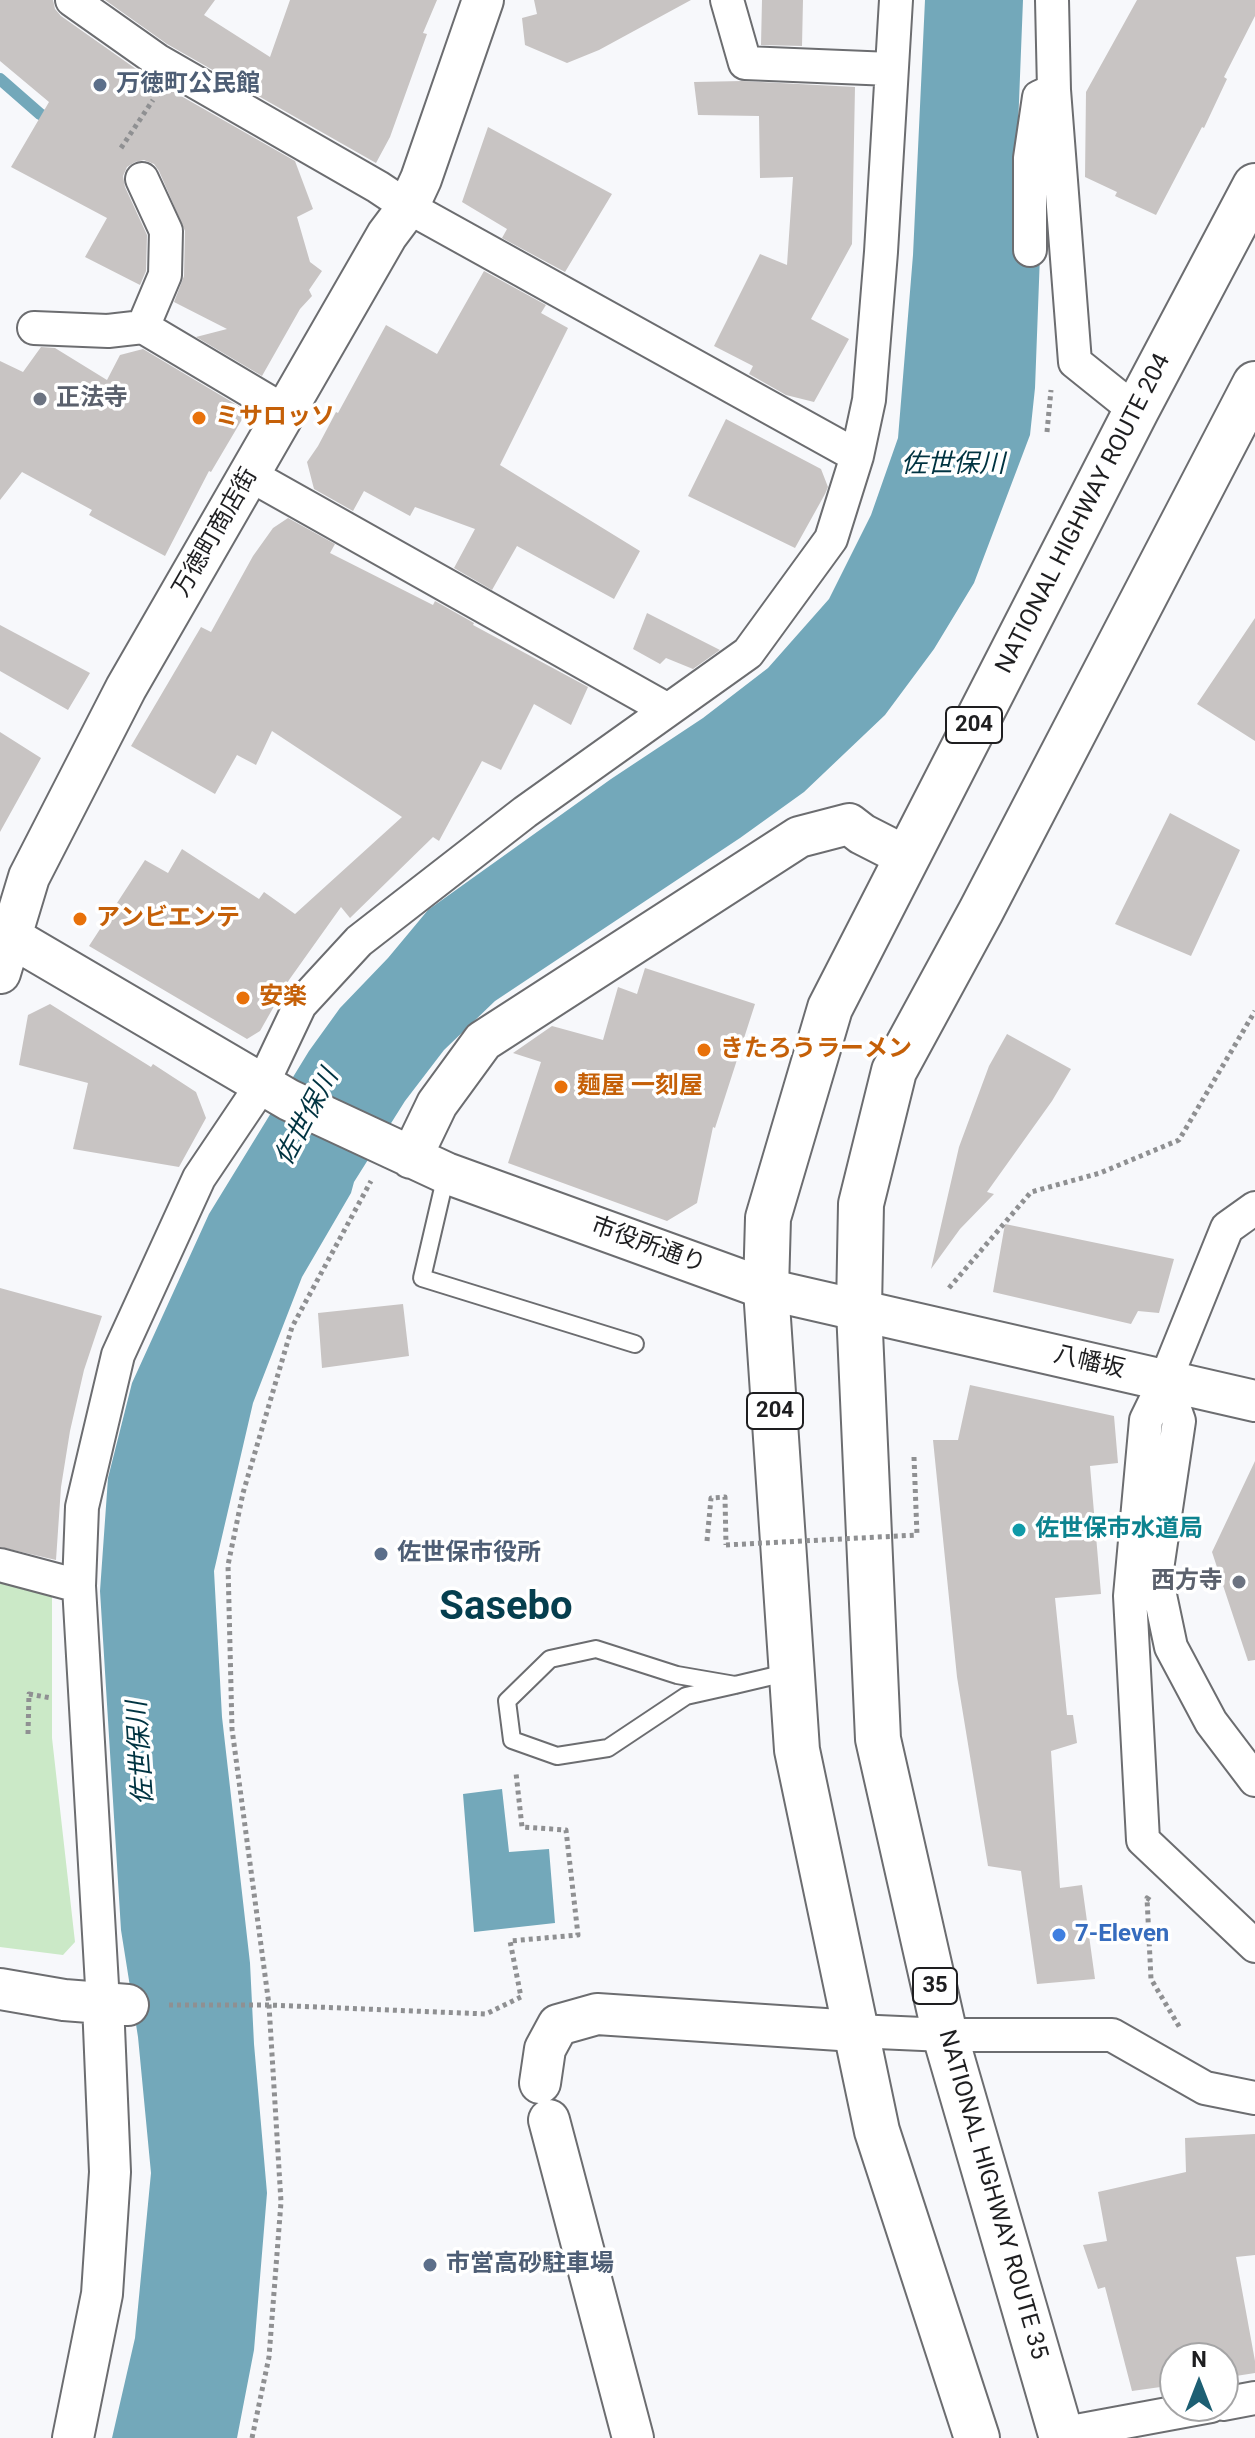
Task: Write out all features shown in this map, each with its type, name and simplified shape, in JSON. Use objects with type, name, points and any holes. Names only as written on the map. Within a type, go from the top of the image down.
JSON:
[{"type":"highway","name":"NATIONAL HIGHWAY ROUTE 204","points":[[792,1672],[766,1289],[768,1218],[830,1008],[1255,186]]},
{"type":"highway","points":[[859,1309],[861,1204],[894,1071],[981,911],[1255,384]]},
{"type":"highway","name":"NATIONAL HIGHWAY ROUTE 35","points":[[859,1309],[878,1739],[945,2035],[1061,2436]]},
{"type":"highway","points":[[792,1672],[797,1750],[877,2131],[977,2438]]},
{"type":"street","points":[[72,0],[157,60],[408,207],[857,456]]},
{"type":"street","name":"万徳町商店街","points":[[4,947],[29,877],[119,702],[387,235],[408,207],[421,179],[483,0]]},
{"type":"street","points":[[727,0],[745,63],[891,69]]},
{"type":"street","points":[[73,2438],[102,2294],[110,2172],[115,2004],[79,1586],[82,1507],[118,1355],[199,1178],[276,1092],[300,1005],[359,941],[525,812],[748,653],[831,539],[857,456],[870,385],[896,0]]},
{"type":"street","points":[[1052,0],[1054,90],[1075,362],[1136,411]]},
{"type":"street","points":[[1030,250],[1030,158],[1034,127],[1039,97],[1054,90]]},
{"type":"street","points":[[142,179],[166,231],[165,275],[143,327]]},
{"type":"street","points":[[34,328],[108,331],[143,327],[286,412]]},
{"type":"street","points":[[250,475],[666,709]]},
{"type":"street","points":[[412,1159],[437,1104],[483,1041],[799,837],[849,824],[907,857]]},
{"type":"street","points":[[4,947],[276,1092]]},
{"type":"street","name":"市役所通り","points":[[276,1092],[412,1159],[766,1289],[923,1324]]},
{"type":"street","points":[[1255,1208],[1227,1228],[1146,1420],[1130,1596],[1143,1840],[1255,1946]]},
{"type":"street","name":"八幡坂","points":[[923,1324],[1255,1401]]},
{"type":"street","points":[[1165,1381],[1179,1421],[1156,1576],[1171,1647],[1211,1722],[1255,1780]]},
{"type":"street","points":[[0,1565],[79,1586]]},
{"type":"street","points":[[0,1989],[64,2000],[115,2004]]},
{"type":"street","points":[[633,2438],[544,2102],[545,2049],[558,2025],[597,2014],[945,2035],[1112,2035],[1205,2088],[1255,2098]]},
{"type":"street","points":[[1061,2436],[1159,2416]]},
{"type":"lane","points":[[412,1159],[422,1278],[635,1344]]},
{"type":"lane","points":[[735,1685],[677,1675],[596,1649],[550,1659],[507,1701],[512,1740],[557,1756],[608,1748],[686,1696],[735,1685],[792,1672]]},
{"type":"path","points":[[142,179],[118,152],[174,70]]},
{"type":"path","points":[[1047,432],[1051,401]]},
{"type":"path","points":[[946,1291],[1031,1192],[1100,1173],[1179,1140],[1255,1011]]},
{"type":"path","points":[[252,2438],[269,2357],[281,2202],[269,2005],[232,1729],[228,1565],[243,1493],[292,1327],[370,1186]]},
{"type":"path","points":[[707,1541],[711,1498],[725,1497],[726,1545],[917,1535],[914,1457]]},
{"type":"path","points":[[28,1734],[29,1694],[52,1698]]},
{"type":"path","points":[[115,2004],[269,2005],[486,2014],[521,1997],[510,1941],[578,1935],[566,1830],[522,1827],[512,1740]]},
{"type":"path","points":[[1159,1906],[1147,1898],[1151,1979],[1189,2044],[1205,2088]]},
{"type":"green space","points":[[0,1580],[52,1591],[52,1738],[75,1942],[63,1955],[0,1947]]},
{"type":"water","name":"佐世保川","points":[[925,0],[1023,0],[1013,254],[1040,255],[1030,435],[974,583],[934,649],[885,715],[804,792],[495,1001],[444,1050],[405,1101],[354,1182],[351,1193],[302,1277],[253,1403],[214,1571],[222,1717],[250,1963],[267,2193],[254,2350],[237,2438],[112,2438],[135,2338],[151,2173],[138,2037],[121,1930],[100,1591],[108,1478],[132,1383],[209,1214],[309,1051],[340,1008],[428,910],[611,779],[703,718],[768,668],[829,599],[871,515],[898,438],[913,255]]},
{"type":"water","points":[[502,1789],[509,1852],[549,1849],[555,1923],[474,1932],[463,1794]]},
{"type":"building","points":[[0,0],[53,0],[61,16],[146,76],[295,161],[313,209],[297,217],[310,262],[322,271],[309,290],[312,296],[300,309],[262,376],[196,337],[227,329],[174,302],[184,276],[185,231],[154,164],[144,160],[135,162],[127,167],[123,176],[147,235],[146,271],[140,285],[85,257],[107,218],[11,167],[49,102],[0,61]]},
{"type":"building","points":[[105,0],[215,0],[204,15],[270,57],[290,0],[437,0],[423,33],[427,34],[390,137],[376,163],[167,44]]},
{"type":"building","points":[[534,0],[691,0],[599,50],[567,63],[525,45],[522,18],[537,14]]},
{"type":"building","points":[[762,0],[803,0],[802,46],[761,45]]},
{"type":"building","points":[[1137,0],[1255,0],[1255,16],[1224,77],[1227,79],[1156,215],[1115,196],[1117,192],[1085,177],[1086,92]]},
{"type":"building","points":[[742,81],[855,87],[852,244],[811,319],[849,339],[814,402],[786,395],[749,374],[753,366],[714,346],[760,254],[787,265],[793,177],[760,178],[759,116],[698,115],[694,82]]},
{"type":"building","points":[[488,127],[612,194],[565,272],[502,238],[507,229],[462,202]]},
{"type":"building","points":[[484,271],[546,305],[541,313],[568,328],[500,465],[640,551],[614,599],[517,546],[492,590],[454,568],[475,529],[415,507],[410,516],[364,491],[353,511],[314,489],[307,462],[386,325],[437,354]]},
{"type":"building","points":[[41,347],[55,348],[107,380],[120,355],[143,349],[247,411],[209,471],[165,556],[89,515],[92,510],[22,472],[0,500],[0,361],[23,372]]},
{"type":"building","points":[[726,419],[821,469],[828,487],[795,548],[688,496]]},
{"type":"building","points":[[288,518],[335,544],[330,553],[433,605],[435,601],[588,687],[571,725],[534,704],[501,770],[482,761],[439,841],[433,837],[350,918],[341,907],[289,980],[260,1031],[247,1039],[89,946],[145,860],[168,873],[182,849],[259,899],[264,892],[295,914],[402,817],[272,731],[256,765],[237,755],[215,794],[131,746],[201,627],[211,632],[253,556],[273,528]]},
{"type":"building","points":[[647,613],[720,650],[693,669],[666,658],[660,664],[633,649]]},
{"type":"building","points":[[1255,618],[1255,741],[1197,704]]},
{"type":"building","points":[[0,625],[90,673],[68,710],[0,671]]},
{"type":"building","points":[[0,732],[41,758],[0,832]]},
{"type":"building","points":[[1170,813],[1240,850],[1191,956],[1115,924]]},
{"type":"building","points":[[645,968],[755,1004],[713,1127],[697,1203],[667,1221],[508,1163],[541,1062],[513,1053],[552,1026],[603,1040],[618,987],[637,994]]},
{"type":"building","points":[[50,1004],[196,1092],[206,1118],[179,1167],[73,1149],[88,1083],[19,1065],[28,1015]]},
{"type":"building","points":[[1007,1034],[1071,1069],[987,1192],[994,1194],[960,1229],[931,1269],[959,1147],[989,1066]]},
{"type":"building","points":[[1005,1224],[1174,1259],[1159,1313],[1138,1311],[1131,1324],[993,1292]]},
{"type":"building","points":[[0,1288],[102,1316],[84,1370],[70,1431],[61,1487],[56,1560],[0,1547]]},
{"type":"building","points":[[403,1304],[409,1356],[322,1368],[318,1313]]},
{"type":"building","points":[[970,1385],[1114,1416],[1118,1463],[1090,1466],[1101,1594],[1055,1598],[1067,1715],[1073,1715],[1077,1743],[1051,1751],[1060,1888],[1082,1885],[1095,1979],[1037,1984],[1021,1871],[988,1866],[957,1677],[933,1440],[958,1440]]},
{"type":"building","name":"西方寺","points":[[1255,1461],[1255,1660],[1248,1661],[1212,1552]]},
{"type":"building","points":[[1255,2134],[1255,2255],[1236,2257],[1255,2373],[1239,2376],[1239,2342],[1159,2342],[1159,2387],[1132,2391],[1105,2287],[1098,2289],[1083,2245],[1107,2241],[1098,2192],[1186,2172],[1185,2138]]},
{"type":"waterway","points":[[0,79],[40,114],[54,121]]},
{"type":"place","name":"万徳町公民館","points":[[100,85]]},
{"type":"place","name":"正法寺","points":[[40,399]]},
{"type":"place","name":"ミサロッソ","points":[[199,418]]},
{"type":"place","name":"アンビエンテ","points":[[80,919]]},
{"type":"place","name":"安楽","points":[[243,998]]},
{"type":"place","name":"きたろうラーメン","points":[[704,1050]]},
{"type":"place","name":"麺屋 一刻屋","points":[[561,1087]]},
{"type":"place","name":"佐世保市水道局","points":[[1019,1530]]},
{"type":"place","name":"佐世保市役所","points":[[381,1554]]},
{"type":"place","name":"西方寺","points":[[1239,1582]]},
{"type":"place","name":"7-Eleven","points":[[1059,1935]]},
{"type":"place","name":"市営高砂駐車場","points":[[430,2265]]},
{"type":"district","name":"Sasebo","points":[[506,1609]]}]
